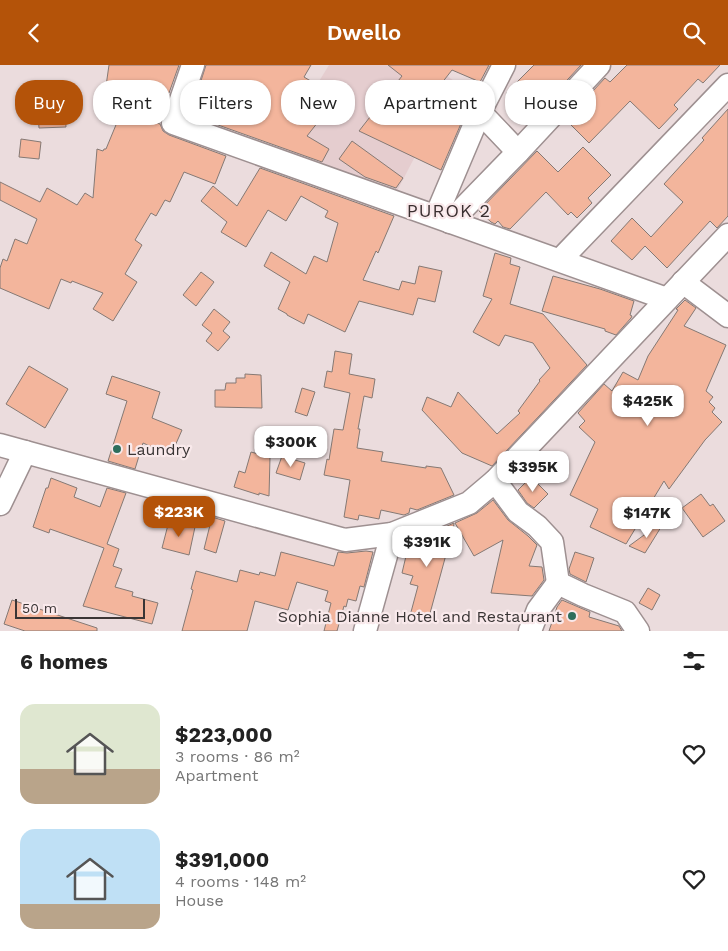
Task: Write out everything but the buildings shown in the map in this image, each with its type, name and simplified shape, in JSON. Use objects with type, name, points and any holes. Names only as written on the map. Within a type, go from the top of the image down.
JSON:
[{"type":"street","points":[[193,65],[173,123],[667,299]]},
{"type":"street","points":[[495,83],[504,65]]},
{"type":"street","points":[[443,219],[518,152],[599,65]]},
{"type":"street","points":[[560,260],[728,85]]},
{"type":"street","points":[[443,219],[476,125]]},
{"type":"street","points":[[492,125],[518,152]]},
{"type":"street","points":[[0,445],[345,540],[392,534],[469,503],[495,481],[728,235]]},
{"type":"street","points":[[683,281],[728,315]]},
{"type":"street","points":[[0,504],[25,452]]},
{"type":"street","points":[[495,481],[518,512],[537,526],[552,542],[558,583],[538,610],[530,631]]},
{"type":"street","points":[[365,631],[392,534]]},
{"type":"street","points":[[558,583],[625,612],[638,631]]},
{"type":"shaded area","points":[[329,65],[432,65],[453,80],[365,80],[365,125],[431,125],[394,197],[274,155],[292,125],[355,125],[355,80],[320,80]]},
{"type":"place","name":"Laundry","points":[[117,449]]},
{"type":"place","name":"Sophia Dianne Hotel and Restaurant","points":[[572,616]]},
{"type":"district","name":"PUROK 2","points":[[449,211]]}]
